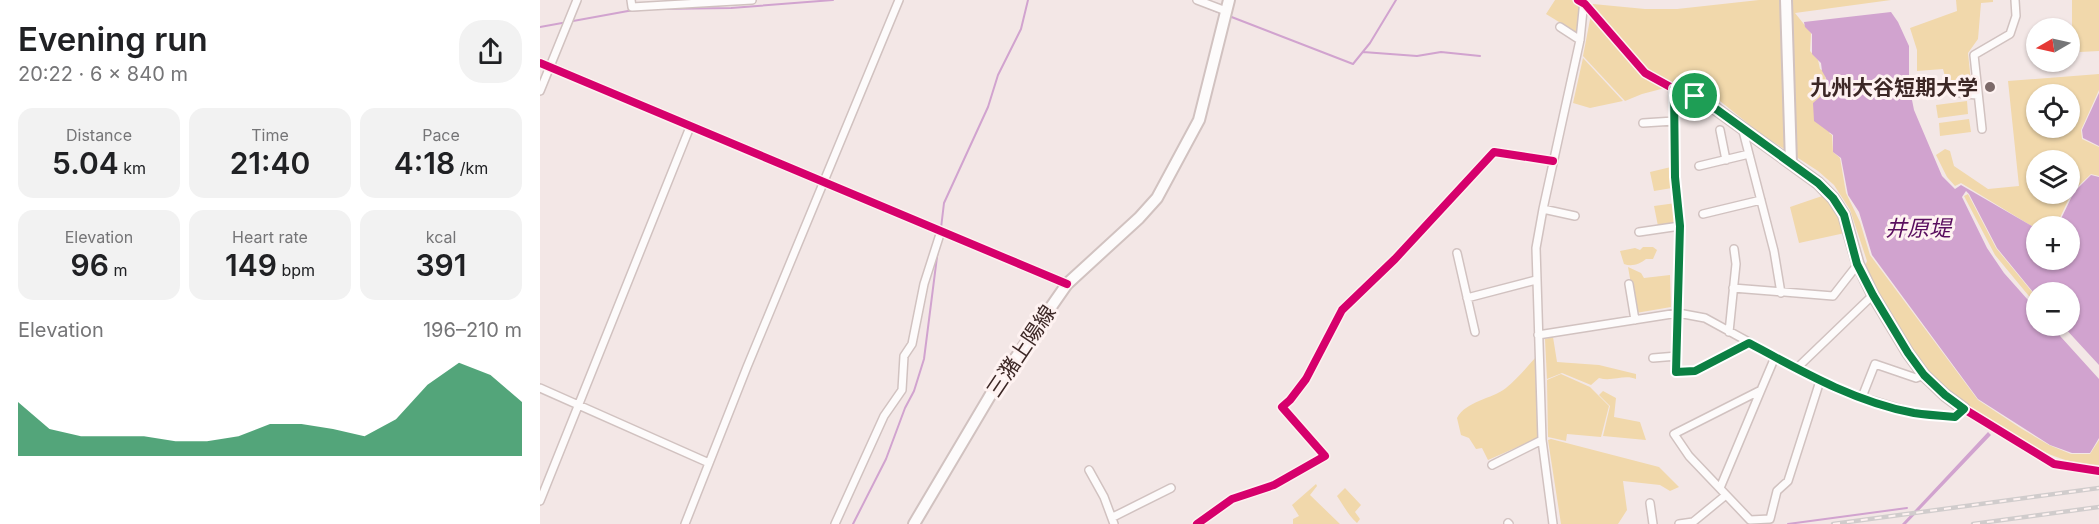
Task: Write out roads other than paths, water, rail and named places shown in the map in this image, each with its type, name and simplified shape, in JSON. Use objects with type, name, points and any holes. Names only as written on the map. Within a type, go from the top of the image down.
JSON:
[{"type":"main road","name":"三潴上陽線","points":[[914,524],[994,389],[1067,284],[1139,218],[1157,198],[1171,175],[1199,120],[1229,0]]},
{"type":"main road","points":[[1786,0],[1791,163]]},
{"type":"main road","points":[[1674,89],[1695,96],[1716,109],[1818,183],[1844,215],[1857,264],[1908,353],[1924,375],[1964,409]]},
{"type":"street","points":[[540,91],[577,0]]},
{"type":"street","points":[[631,0],[632,8],[752,0]]},
{"type":"street","points":[[684,524],[899,0]]},
{"type":"street","points":[[1197,0],[1226,11]]},
{"type":"street","points":[[1982,129],[1974,55],[2010,34],[2016,16],[2015,0]]},
{"type":"street","points":[[1553,524],[1542,440],[1536,248],[1580,40],[1583,1]]},
{"type":"street","points":[[1583,1],[1645,73],[1674,89],[1675,177],[1680,226],[1676,372],[1695,371],[1749,343]]},
{"type":"street","points":[[1560,27],[1580,40]]},
{"type":"street","points":[[540,63],[1067,284]]},
{"type":"street","points":[[1946,88],[1963,94],[1978,95]]},
{"type":"street","points":[[1643,123],[1674,121]]},
{"type":"street","points":[[540,501],[690,127]]},
{"type":"street","points":[[1720,130],[1726,160]]},
{"type":"street","points":[[1743,130],[1774,251],[1781,293]]},
{"type":"street","points":[[1197,524],[1232,499],[1274,485],[1325,456],[1282,407],[1306,379],[1342,310],[1395,259],[1494,152],[1553,161]]},
{"type":"street","points":[[1699,166],[1749,154]]},
{"type":"street","points":[[1703,213],[1761,200]]},
{"type":"street","points":[[1543,209],[1575,216]]},
{"type":"street","points":[[1639,232],[1680,226]]},
{"type":"street","points":[[835,524],[884,416],[902,390],[904,356],[912,344],[924,284],[941,231]]},
{"type":"street","points":[[1729,332],[1736,264],[1734,249]]},
{"type":"street","points":[[1456,253],[1475,332]]},
{"type":"street","points":[[1733,288],[1833,296],[1857,264]]},
{"type":"street","points":[[1467,298],[1536,280]]},
{"type":"street","points":[[1629,284],[1635,320]]},
{"type":"street","points":[[1797,368],[1873,295]]},
{"type":"street","points":[[1538,335],[1678,313],[1705,318],[1820,381],[1863,398],[1914,413],[1955,417],[1964,409],[2054,464],[2099,471]]},
{"type":"street","points":[[1653,358],[1677,356]]},
{"type":"street","points":[[1720,488],[1775,357]]},
{"type":"street","points":[[1863,398],[1875,364],[1916,378],[1924,375]]},
{"type":"street","points":[[1761,390],[1674,434],[1689,456],[1750,520],[1770,519],[1777,490],[1788,481],[1820,381]]},
{"type":"street","points":[[540,388],[709,463]]},
{"type":"street","points":[[1492,465],[1542,440]]},
{"type":"street","points":[[1089,470],[1113,521],[1172,488]]},
{"type":"street","points":[[1679,524],[1693,523],[1726,495]]},
{"type":"street","points":[[1650,503],[1653,524]]},
{"type":"water","name":"井原堤","points":[[1891,12],[1909,46],[1909,85],[1914,110],[1942,176],[1955,189],[1961,185],[2026,223],[2026,270],[2080,270],[2080,216],[2062,216],[2068,204],[2080,204],[2080,186],[2091,175],[2099,177],[2099,365],[2072,336],[2080,336],[2080,282],[2026,284],[1997,248],[1969,194],[1966,191],[1962,197],[1987,248],[2004,273],[2026,298],[2026,336],[2060,336],[2099,379],[2099,438],[2090,453],[2072,453],[2050,445],[1978,399],[1872,255],[1859,212],[1848,195],[1841,158],[1833,152],[1833,135],[1814,121],[1813,103],[1828,90],[1821,63],[1812,54],[1812,34],[1805,27],[1804,22]]},
{"type":"water","points":[[2099,93],[2099,146],[2083,138],[2082,130]]},
{"type":"water","points":[[1988,432],[1991,435],[1906,524],[1902,524]]},
{"type":"waterway","points":[[658,9],[731,8],[833,0]]},
{"type":"waterway","points":[[941,228],[944,203],[988,107],[998,75],[1021,29],[1028,0]]},
{"type":"waterway","points":[[1229,16],[1353,64],[1370,43],[1396,0]]},
{"type":"waterway","points":[[1208,8],[1223,14]]},
{"type":"waterway","points":[[540,27],[628,11],[653,9]]},
{"type":"waterway","points":[[1363,52],[1417,56],[1441,52],[1480,56]]},
{"type":"waterway","points":[[853,524],[886,459],[905,408],[914,391],[924,359],[938,249]]},
{"type":"waterway","points":[[1788,524],[1907,508]]},
{"type":"railway","points":[[1833,524],[2099,488]]},
{"type":"railway","points":[[1973,524],[2099,507]]},
{"type":"place","name":"九州大谷短期大学","points":[[1990,87]]}]
